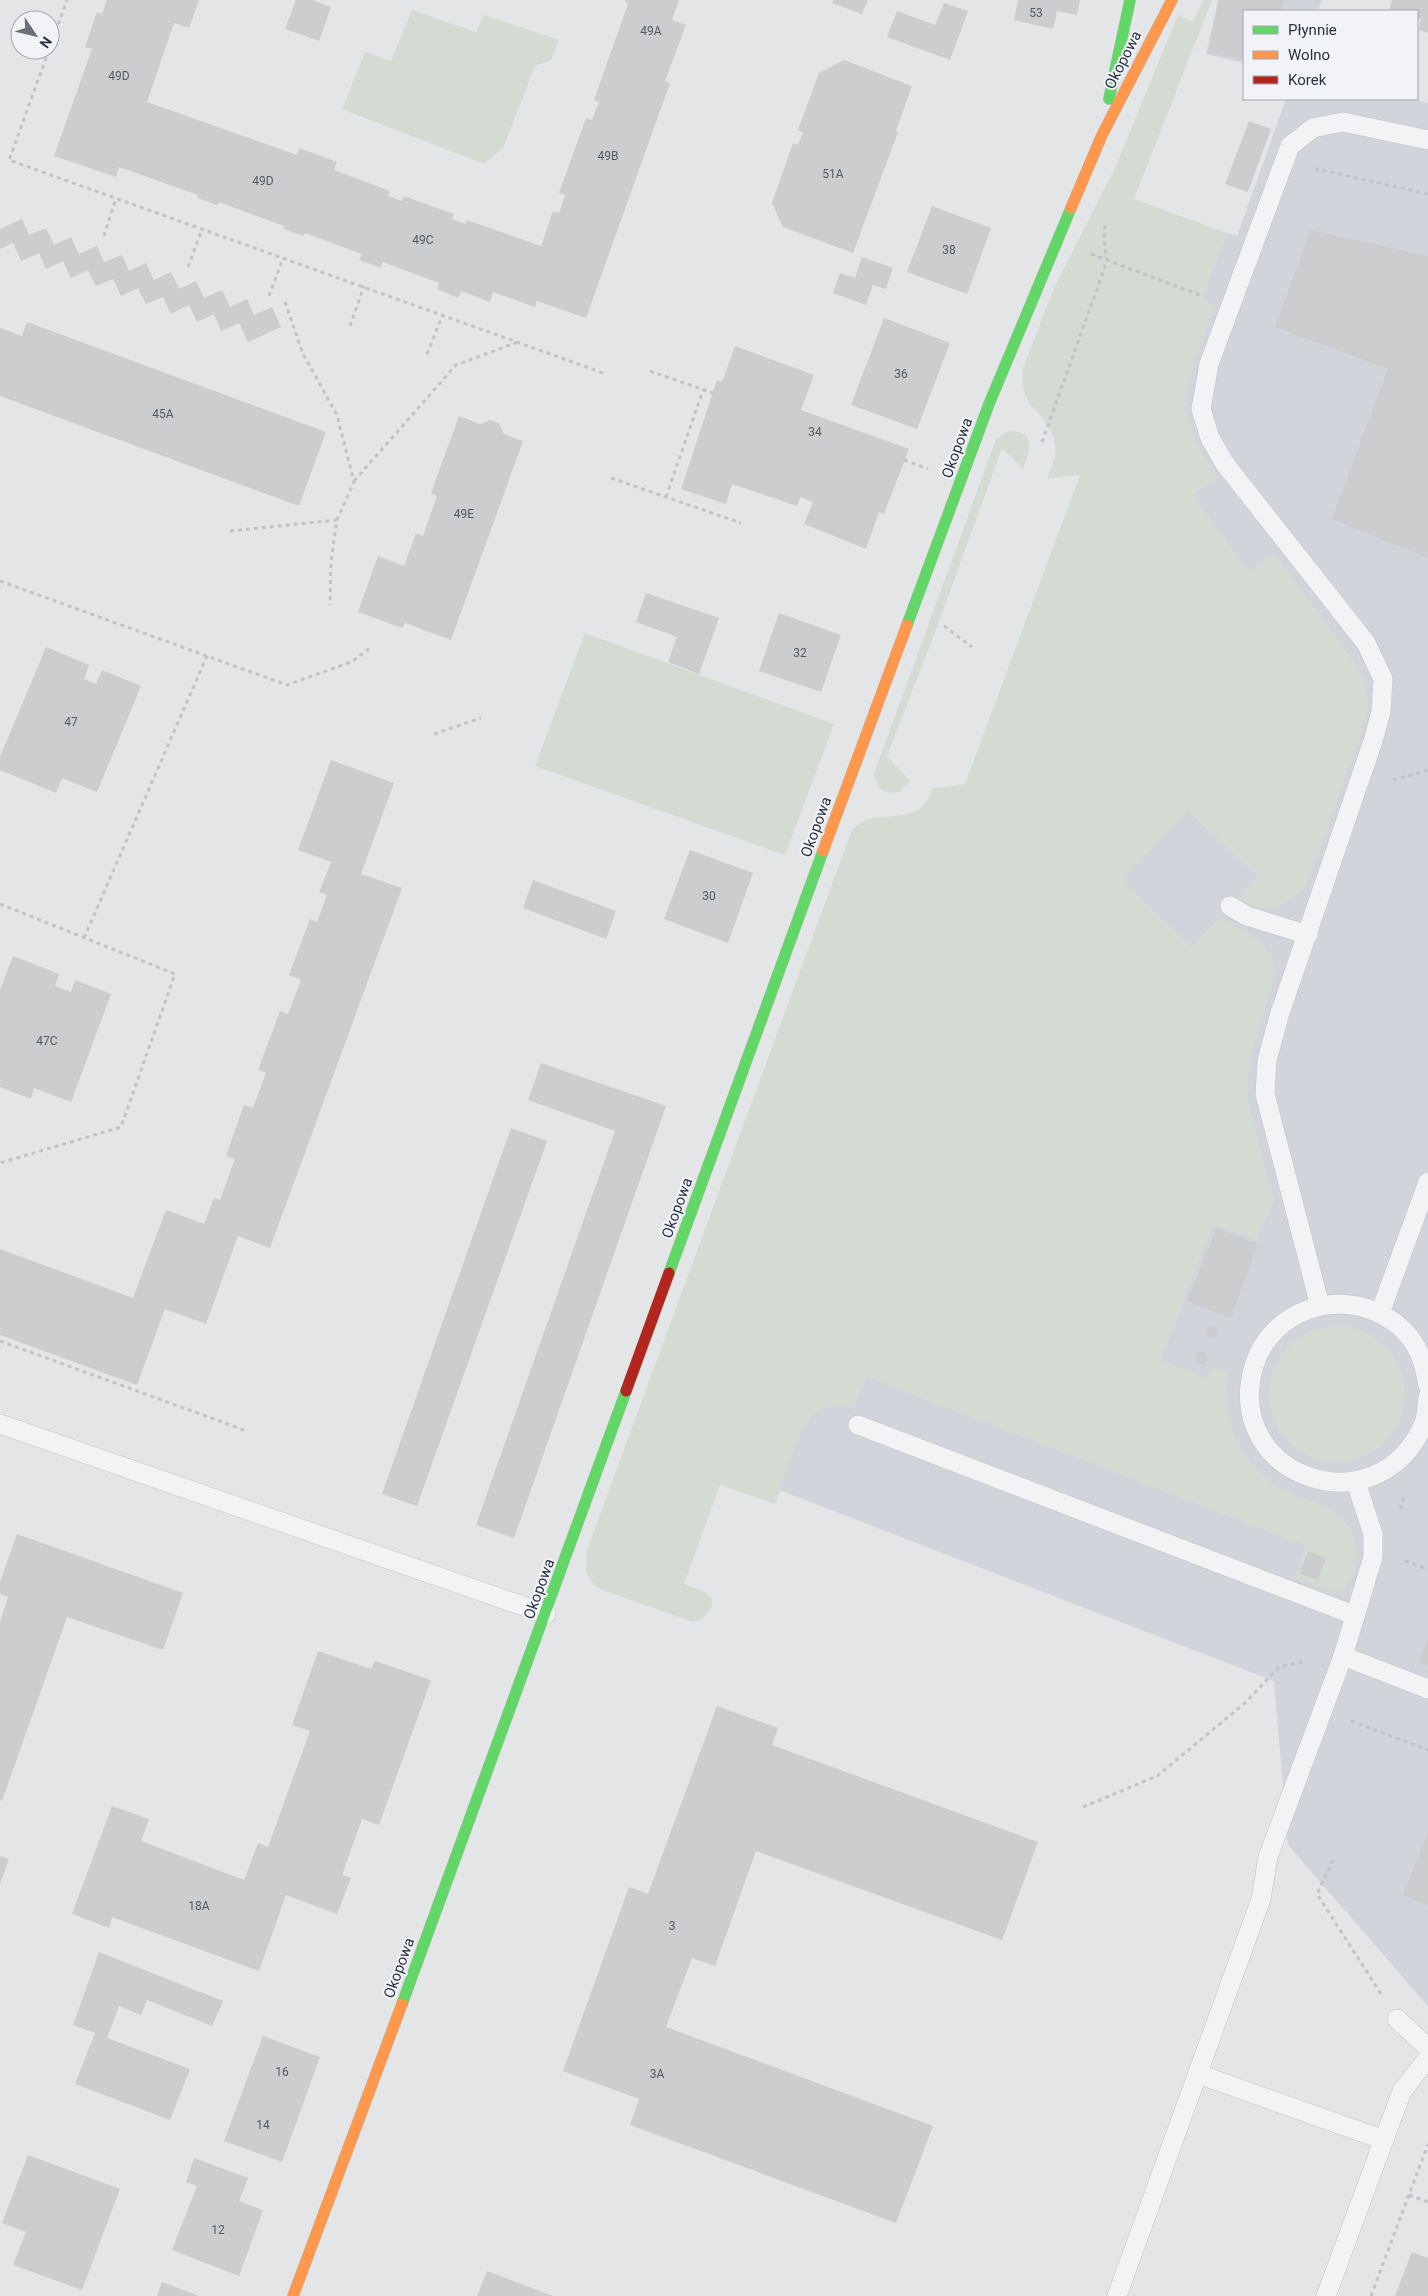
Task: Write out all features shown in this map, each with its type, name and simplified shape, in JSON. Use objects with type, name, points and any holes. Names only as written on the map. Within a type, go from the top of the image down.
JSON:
[{"type":"street","name":"Okopowa","points":[[1102,134],[1130,0]]},
{"type":"street","name":"Okopowa","points":[[293,2296],[546,1614],[746,1059],[989,404],[1102,134],[1172,0]]},
{"type":"lane","points":[[1320,1306],[1265,1094],[1267,1060],[1280,1013],[1373,741],[1381,712],[1383,679],[1366,644],[1225,464],[1210,438],[1201,408],[1209,364],[1290,146],[1313,128],[1344,122],[1428,140]]},
{"type":"lane","points":[[1230,906],[1246,916],[1308,935]]},
{"type":"lane","points":[[1380,1313],[1428,1182]]},
{"type":"lane","points":[[1428,1386],[1422,1358],[1405,1332],[1380,1313],[1352,1304],[1320,1306],[1297,1314],[1274,1331],[1257,1354],[1249,1381],[1250,1410],[1259,1437],[1276,1459],[1300,1475],[1327,1483],[1356,1482],[1386,1470],[1410,1450],[1425,1422],[1428,1397]]},
{"type":"lane","points":[[0,1424],[546,1614]]},
{"type":"lane","points":[[858,1425],[1354,1615]]},
{"type":"lane","points":[[1117,2296],[1261,1900],[1268,1857],[1342,1656],[1373,1557],[1373,1534],[1356,1482]]},
{"type":"lane","points":[[1342,1656],[1428,1689]]},
{"type":"lane","points":[[1397,2019],[1428,2048]]},
{"type":"lane","points":[[1326,2296],[1402,2091],[1428,2058]]},
{"type":"lane","points":[[1198,2074],[1384,2140]]},
{"type":"path","points":[[60,20],[67,0]]},
{"type":"path","points":[[46,60],[10,160],[606,374]]},
{"type":"path","points":[[1314,178],[1317,169],[1428,194]]},
{"type":"path","points":[[104,236],[116,198]]},
{"type":"path","points":[[188,267],[202,229]]},
{"type":"path","points":[[1057,242],[1229,306]]},
{"type":"path","points":[[269,296],[283,258]]},
{"type":"path","points":[[1042,442],[1107,261]]},
{"type":"path","points":[[350,326],[364,286]]},
{"type":"path","points":[[285,302],[303,354],[337,415],[354,482]]},
{"type":"path","points":[[427,354],[442,314]]},
{"type":"path","points":[[330,605],[331,561],[337,520],[354,482],[456,365],[519,342]]},
{"type":"path","points":[[650,370],[713,393]]},
{"type":"path","points":[[666,497],[703,390]]},
{"type":"path","points":[[904,460],[935,472]]},
{"type":"path","points":[[611,478],[741,523]]},
{"type":"path","points":[[230,531],[337,520]]},
{"type":"path","points":[[0,581],[287,685],[351,662],[369,649]]},
{"type":"path","points":[[940,622],[972,647]]},
{"type":"path","points":[[84,938],[208,656]]},
{"type":"path","points":[[434,734],[481,718]]},
{"type":"path","points":[[0,904],[175,974],[121,1127],[0,1163]]},
{"type":"path","points":[[0,1341],[244,1430]]},
{"type":"path","points":[[1404,1560],[1428,1569]]},
{"type":"path","points":[[1083,1807],[1157,1776],[1245,1703],[1279,1668],[1326,1656],[1342,1656]]},
{"type":"path","points":[[1322,1710],[1428,1750]]},
{"type":"path","points":[[1333,1860],[1317,1894],[1397,2019]]},
{"type":"path","points":[[1371,2296],[1428,2144]]},
{"type":"path","points":[[1409,2195],[1428,2202]]},
{"type":"shaded area","points":[[1203,0],[1212,0],[1134,199],[1227,233],[1202,300],[1215,305],[1192,370],[1188,404],[1189,420],[1194,437],[1217,477],[1193,495],[1249,571],[1274,553],[1365,677],[1367,703],[1366,720],[1307,885],[1291,900],[1275,907],[1266,908],[1237,898],[1258,877],[1188,811],[1122,880],[1191,947],[1221,916],[1262,943],[1271,955],[1274,968],[1273,983],[1252,1052],[1247,1087],[1250,1109],[1274,1200],[1257,1240],[1213,1225],[1161,1360],[1208,1379],[1213,1367],[1229,1373],[1227,1387],[1228,1411],[1234,1433],[1244,1453],[1253,1466],[1270,1481],[1281,1488],[1332,1511],[1342,1519],[1350,1529],[1355,1542],[1357,1562],[1345,1589],[1336,1593],[1294,1577],[1306,1546],[867,1377],[855,1407],[838,1405],[825,1407],[813,1416],[805,1426],[793,1452],[775,1504],[720,1485],[684,1584],[706,1593],[712,1602],[712,1606],[707,1614],[694,1622],[602,1590],[594,1585],[586,1573],[587,1550],[852,830],[866,820],[898,816],[915,811],[928,799],[932,789],[965,784],[1080,475],[1047,478],[1054,460],[1055,444],[1050,430],[1025,395],[1022,376],[1023,368],[1054,288],[1115,168],[1178,15],[1193,22]]},
{"type":"shaded area","points":[[1218,0],[1322,0],[1318,10],[1243,10],[1243,63],[1206,54]]},
{"type":"shaded area","points":[[412,10],[476,32],[484,15],[559,40],[551,60],[535,66],[503,148],[484,164],[342,109],[365,52],[391,61]]},
{"type":"shaded area","points":[[1286,100],[1413,100],[1428,103],[1428,2006],[1288,1845],[1274,1681],[756,1481],[1227,233],[1237,236]]},
{"type":"shaded area","points":[[1009,431],[1024,434],[1028,438],[1029,449],[1026,462],[1023,469],[1002,448],[939,622],[887,756],[910,781],[899,792],[885,791],[879,787],[874,774],[996,439]]},
{"type":"shaded area","points":[[585,633],[834,724],[785,855],[535,766]]},
{"type":"shaded area","points":[[1337,1326],[1363,1331],[1375,1337],[1385,1346],[1394,1356],[1400,1368],[1405,1394],[1400,1420],[1394,1432],[1385,1442],[1375,1451],[1363,1457],[1337,1462],[1311,1457],[1299,1451],[1289,1442],[1280,1432],[1274,1420],[1269,1394],[1274,1368],[1280,1356],[1289,1346],[1299,1337],[1311,1331]]},
{"type":"building","points":[[107,0],[199,0],[189,28],[174,23],[147,102],[297,155],[299,148],[337,162],[334,170],[390,191],[388,196],[402,201],[404,196],[454,214],[452,219],[465,224],[467,220],[541,246],[553,211],[559,213],[565,195],[559,193],[586,118],[592,120],[599,102],[594,100],[628,4],[625,0],[679,0],[672,20],[686,25],[665,81],[670,83],[586,318],[537,301],[535,307],[493,292],[490,302],[461,291],[458,298],[437,289],[439,283],[383,262],[381,268],[359,260],[362,254],[305,233],[303,236],[283,229],[284,226],[219,202],[217,205],[197,198],[198,195],[119,167],[116,177],[54,156],[92,49],[85,47],[97,12],[102,14]]},
{"type":"building","points":[[296,0],[312,0],[331,7],[319,41],[285,29]]},
{"type":"building","points":[[834,0],[868,0],[862,14],[832,3]]},
{"type":"building","points":[[1018,0],[1080,0],[1077,15],[1057,11],[1053,29],[1014,20]]},
{"type":"building","points":[[1219,0],[1284,0],[1282,10],[1243,10],[1243,60],[1208,53]]},
{"type":"building","points":[[1392,0],[1428,0],[1428,33],[1418,30],[1421,19],[1418,18],[1418,10],[1389,10]]},
{"type":"building","points":[[944,3],[968,11],[950,60],[887,37],[897,11],[935,25]]},
{"type":"building","points":[[844,60],[912,86],[896,131],[898,132],[853,253],[783,227],[772,203],[793,143],[798,145],[803,133],[798,130],[819,73]]},
{"type":"building","points":[[1249,121],[1271,129],[1248,192],[1225,184]]},
{"type":"building","points":[[932,206],[991,228],[967,294],[907,272]]},
{"type":"building","points":[[22,219],[29,235],[46,228],[54,245],[71,237],[79,254],[97,246],[104,262],[122,255],[129,271],[146,263],[154,280],[171,272],[179,289],[196,281],[204,298],[222,290],[230,307],[247,299],[254,315],[272,307],[281,327],[248,342],[239,323],[221,331],[214,314],[197,322],[189,305],[171,314],[163,297],[146,304],[138,288],[121,296],[113,279],[96,286],[88,270],[71,278],[63,261],[46,269],[39,253],[21,261],[13,243],[0,249],[0,229]]},
{"type":"building","points":[[1311,230],[1428,256],[1428,558],[1332,519],[1388,369],[1275,327]]},
{"type":"building","points":[[862,257],[893,268],[886,289],[873,285],[866,305],[833,293],[840,273],[855,278]]},
{"type":"building","points":[[884,318],[950,343],[917,429],[851,405]]},
{"type":"building","points":[[27,322],[326,432],[299,506],[0,396],[0,328],[22,336]]},
{"type":"building","points":[[735,346],[814,375],[801,410],[909,449],[884,514],[879,512],[866,549],[804,524],[813,502],[800,497],[797,506],[732,484],[726,504],[681,489],[717,380],[722,382]]},
{"type":"building","points":[[459,416],[480,424],[490,420],[499,423],[504,434],[523,441],[451,640],[405,623],[402,628],[358,612],[378,556],[404,566],[416,533],[423,536],[437,496],[431,493]]},
{"type":"building","points":[[646,593],[719,618],[699,674],[668,662],[677,637],[636,622]]},
{"type":"building","points":[[779,613],[841,635],[821,692],[759,671]]},
{"type":"building","points":[[46,647],[89,665],[84,679],[96,684],[102,670],[141,686],[97,792],[62,778],[56,793],[0,770],[0,757]]},
{"type":"building","points":[[331,760],[394,783],[361,874],[402,888],[270,1248],[238,1236],[206,1324],[165,1309],[137,1385],[0,1335],[0,1249],[133,1298],[166,1210],[204,1224],[214,1198],[220,1200],[235,1159],[226,1156],[244,1105],[253,1108],[266,1073],[258,1070],[280,1011],[288,1014],[301,980],[289,975],[310,919],[317,922],[327,895],[319,892],[331,862],[298,850]]},
{"type":"building","points":[[690,850],[753,873],[728,943],[664,919]]},
{"type":"building","points":[[533,880],[616,911],[606,939],[523,908]]},
{"type":"building","points":[[13,956],[59,974],[55,986],[71,992],[75,980],[111,994],[71,1102],[34,1088],[31,1099],[0,1087],[0,990]]},
{"type":"building","points":[[541,1063],[666,1106],[514,1538],[476,1525],[615,1131],[528,1100]]},
{"type":"building","points":[[511,1128],[547,1141],[417,1506],[382,1494]]},
{"type":"building","points":[[1217,1228],[1258,1244],[1231,1318],[1187,1301]]},
{"type":"building","points":[[1212,1326],[1218,1332],[1212,1338],[1206,1332]]},
{"type":"building","points":[[1199,1352],[1203,1352],[1207,1358],[1203,1364],[1199,1364],[1195,1360],[1195,1356]]},
{"type":"building","points":[[17,1534],[183,1593],[163,1650],[67,1617],[2,1801],[0,1800],[0,1622],[8,1597],[0,1594],[0,1582]]},
{"type":"building","points":[[1308,1551],[1326,1558],[1318,1580],[1300,1574]]},
{"type":"building","points":[[1428,1637],[1428,1666],[1419,1662]]},
{"type":"building","points":[[318,1651],[371,1669],[375,1661],[431,1680],[379,1825],[362,1819],[342,1875],[351,1878],[337,1914],[286,1895],[259,1971],[112,1917],[109,1928],[72,1914],[112,1806],[149,1819],[141,1841],[244,1880],[258,1843],[268,1847],[310,1731],[292,1725]]},
{"type":"building","points":[[717,1706],[778,1728],[772,1745],[1038,1842],[1002,1940],[756,1851],[715,1966],[692,1958],[666,2027],[933,2126],[896,2223],[630,2125],[639,2099],[563,2071],[629,1887],[648,1894]]},
{"type":"building","points":[[1428,1832],[1428,1905],[1403,1895]]},
{"type":"building","points":[[0,1856],[9,1859],[0,1884]]},
{"type":"building","points":[[99,1952],[223,2001],[212,2026],[147,2000],[141,2015],[119,2006],[107,2038],[190,2069],[170,2120],[75,2084],[95,2033],[73,2025]]},
{"type":"building","points":[[263,2036],[320,2057],[282,2162],[224,2141]]},
{"type":"building","points":[[28,2155],[120,2189],[82,2290],[13,2265],[26,2232],[2,2223]]},
{"type":"building","points":[[194,2158],[248,2178],[239,2201],[263,2210],[239,2276],[172,2250],[197,2186],[186,2182]]},
{"type":"building","points":[[1412,2252],[1428,2258],[1428,2296],[1395,2296]]},
{"type":"building","points":[[487,2271],[553,2296],[477,2296]]},
{"type":"building","points":[[162,2282],[199,2296],[157,2296]]},
{"type":"traffic: fast","points":[[1109,99],[1130,0]]},
{"type":"traffic: fast","points":[[907,625],[989,404],[1071,208]]},
{"type":"traffic: fast","points":[[669,1273],[823,851]]},
{"type":"traffic: fast","points":[[402,2004],[626,1391]]},
{"type":"traffic: slow","points":[[1071,208],[1102,135],[1172,0]]},
{"type":"traffic: slow","points":[[823,851],[907,625]]},
{"type":"traffic: slow","points":[[293,2296],[402,2004]]},
{"type":"traffic: jam","points":[[626,1391],[669,1273]]}]
